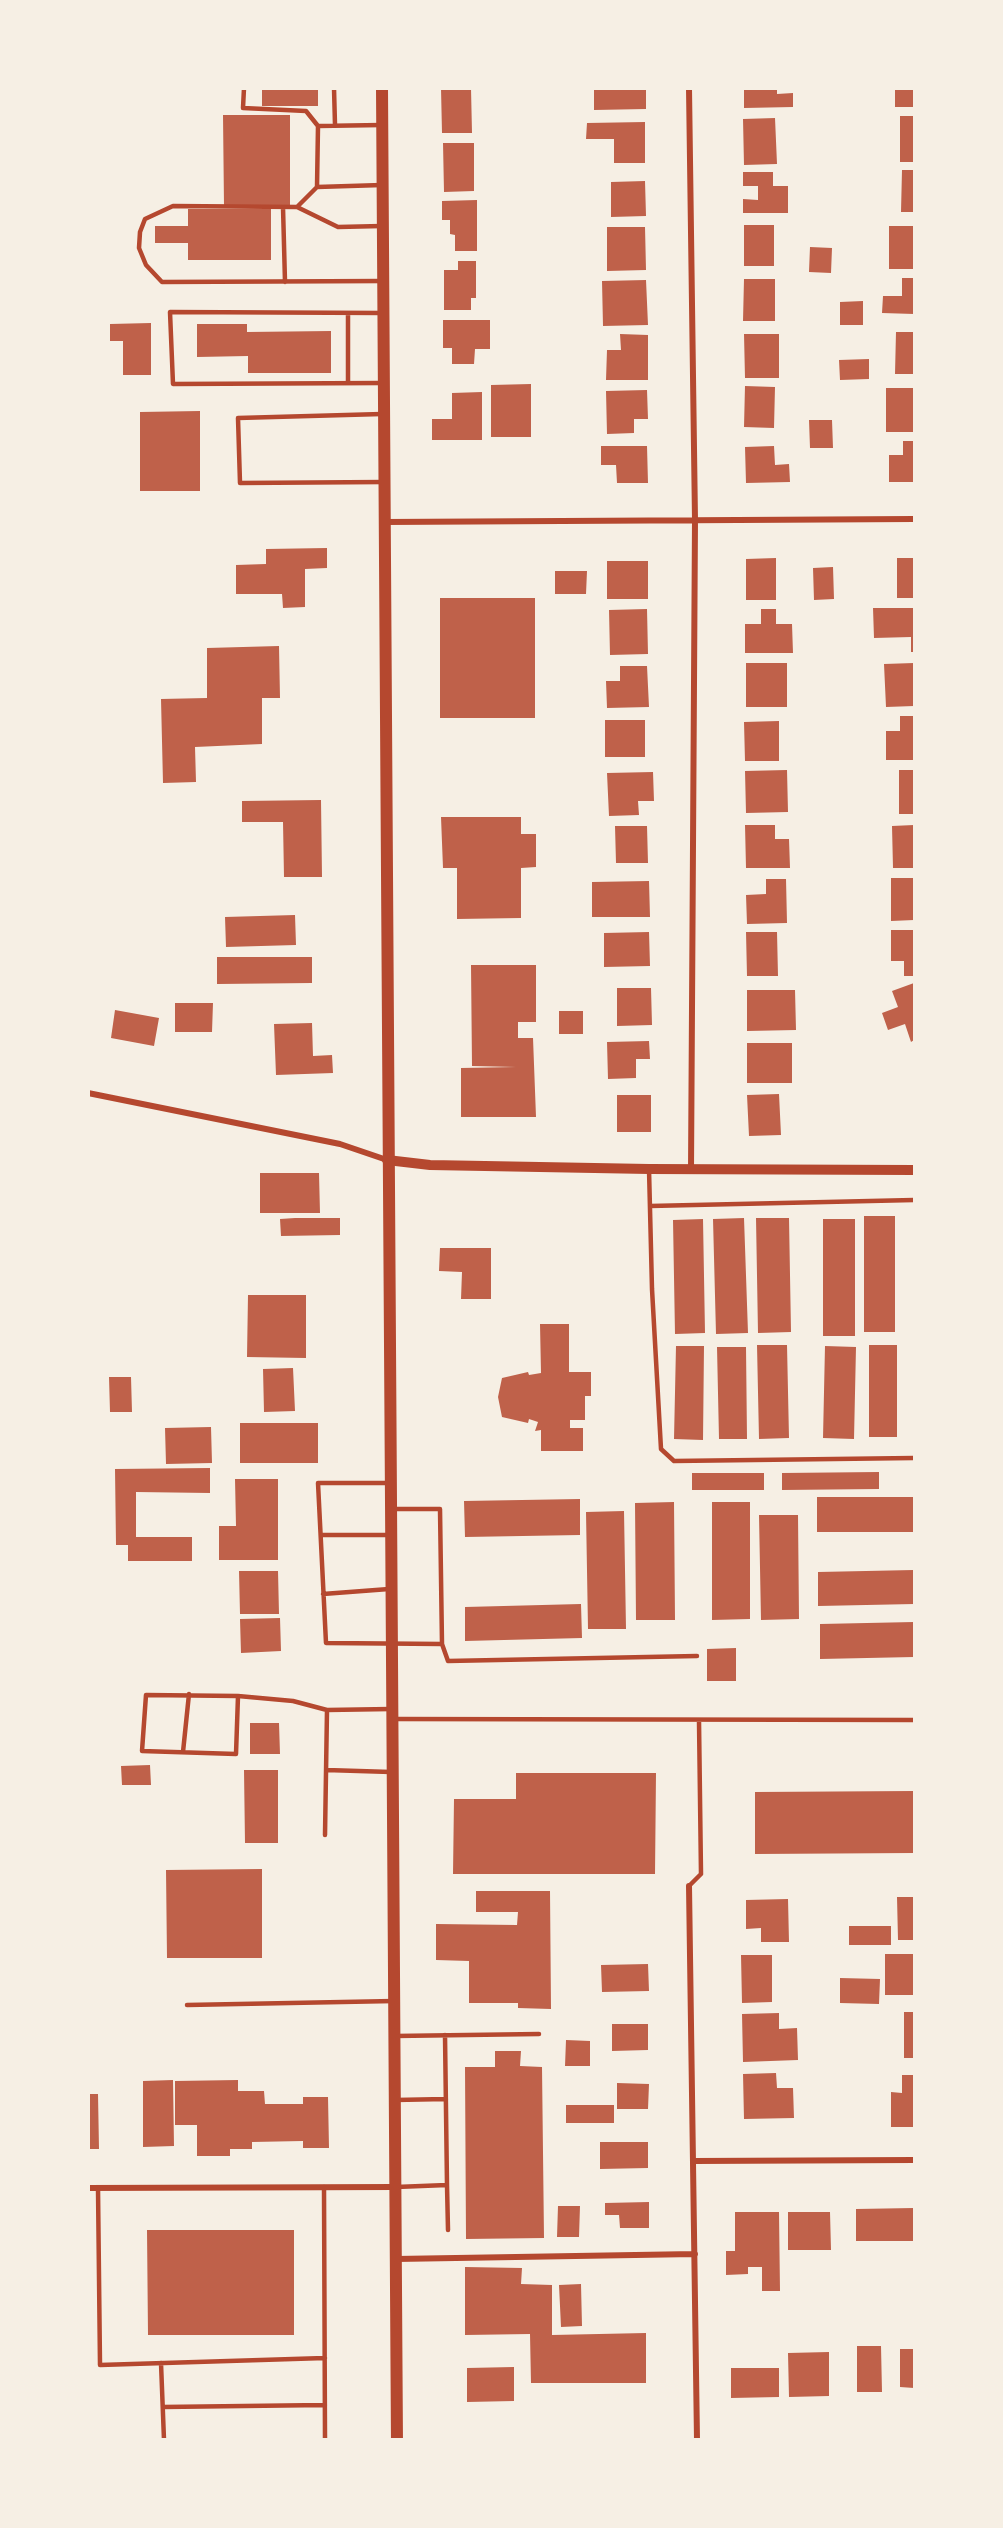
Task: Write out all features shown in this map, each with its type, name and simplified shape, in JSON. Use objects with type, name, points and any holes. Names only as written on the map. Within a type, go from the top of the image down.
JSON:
[{"type":"main road","points":[[382,88],[389,1483],[397,2439]]},
{"type":"street","points":[[689,88],[695,520],[691,1170]]},
{"type":"street","points":[[385,522],[915,519]]},
{"type":"street","points":[[88,1094],[340,1144],[387,1160],[430,1165],[691,1170],[915,1170]]},
{"type":"street","points":[[689,1886],[697,2439]]},
{"type":"street","points":[[694,2161],[915,2160]]},
{"type":"street","points":[[88,2188],[395,2187]]},
{"type":"street","points":[[396,2259],[696,2254]]},
{"type":"lane","points":[[244,88],[243,108],[306,111],[318,126],[317,187]]},
{"type":"lane","points":[[334,88],[335,125]]},
{"type":"lane","points":[[318,126],[382,125]]},
{"type":"lane","points":[[297,207],[317,187],[382,185]]},
{"type":"lane","points":[[383,226],[338,227],[297,207],[173,206],[145,219],[140,232],[140,248],[146,265],[162,282],[383,282]]},
{"type":"lane","points":[[282,207],[285,282]]},
{"type":"lane","points":[[384,313],[170,312],[173,384],[384,383]]},
{"type":"lane","points":[[348,313],[348,383]]},
{"type":"lane","points":[[385,414],[238,418],[240,483],[385,482]]},
{"type":"lane","points":[[649,1169],[658,1433],[661,1449],[674,1461],[915,1458]]},
{"type":"lane","points":[[650,1206],[915,1200]]},
{"type":"lane","points":[[389,1483],[318,1483],[326,1642],[391,1645],[442,1644]]},
{"type":"lane","points":[[390,1509],[440,1509],[442,1644],[448,1661],[697,1656]]},
{"type":"lane","points":[[321,1535],[390,1535]]},
{"type":"lane","points":[[323,1594],[390,1589]]},
{"type":"lane","points":[[183,1752],[189,1694]]},
{"type":"lane","points":[[238,1696],[236,1754],[142,1751],[146,1695],[238,1696],[293,1701],[327,1710],[391,1714],[699,1721],[915,1720]]},
{"type":"lane","points":[[325,1835],[327,1710]]},
{"type":"lane","points":[[689,1886],[701,1874],[699,1721]]},
{"type":"lane","points":[[326,1770],[391,1772]]},
{"type":"lane","points":[[187,2005],[394,2001]]},
{"type":"lane","points":[[394,2036],[539,2034]]},
{"type":"lane","points":[[445,2035],[448,2230]]},
{"type":"lane","points":[[394,2100],[446,2099]]},
{"type":"lane","points":[[395,2187],[447,2186]]},
{"type":"lane","points":[[324,2187],[326,2439]]},
{"type":"lane","points":[[98,2188],[100,2364],[325,2358]]},
{"type":"lane","points":[[161,2363],[164,2439]]},
{"type":"lane","points":[[163,2407],[325,2405]]},
{"type":"building","points":[[262,88],[318,88],[318,106],[262,106]]},
{"type":"building","points":[[441,88],[471,88],[472,133],[442,133]]},
{"type":"building","points":[[594,88],[646,88],[646,109],[594,110]]},
{"type":"building","points":[[744,88],[777,88],[777,94],[793,93],[793,107],[744,108]]},
{"type":"building","points":[[895,88],[914,88],[914,107],[895,107]]},
{"type":"building","points":[[223,115],[290,115],[290,205],[224,206]]},
{"type":"building","points":[[900,116],[914,116],[914,162],[900,162]]},
{"type":"building","points":[[775,118],[777,164],[744,165],[743,119]]},
{"type":"building","points":[[645,122],[645,163],[614,163],[614,139],[586,139],[587,123]]},
{"type":"building","points":[[443,143],[474,143],[474,191],[444,192]]},
{"type":"building","points":[[902,170],[914,170],[914,212],[901,212]]},
{"type":"building","points":[[743,172],[773,172],[773,186],[788,186],[788,213],[743,213],[743,199],[758,200],[758,186],[743,186]]},
{"type":"building","points":[[645,181],[646,216],[611,217],[611,182]]},
{"type":"building","points":[[477,200],[477,251],[455,251],[455,235],[450,234],[450,220],[442,220],[442,201]]},
{"type":"building","points":[[188,209],[271,209],[271,260],[188,260],[188,243],[155,243],[155,226],[188,226]]},
{"type":"building","points":[[744,225],[774,225],[774,266],[744,266]]},
{"type":"building","points":[[889,226],[914,226],[914,269],[889,269]]},
{"type":"building","points":[[607,227],[645,227],[646,270],[607,271]]},
{"type":"building","points":[[810,247],[832,248],[831,273],[809,272]]},
{"type":"building","points":[[458,261],[476,261],[476,298],[471,298],[471,310],[444,310],[444,270],[458,270]]},
{"type":"building","points":[[902,278],[914,278],[914,314],[882,313],[883,296],[902,296]]},
{"type":"building","points":[[744,279],[775,279],[775,321],[743,321]]},
{"type":"building","points":[[646,280],[648,325],[603,326],[602,281]]},
{"type":"building","points":[[863,301],[863,325],[840,325],[840,302]]},
{"type":"building","points":[[443,320],[490,320],[490,349],[475,349],[474,364],[452,364],[452,348],[443,348]]},
{"type":"building","points":[[151,323],[151,375],[123,375],[123,341],[110,341],[110,324]]},
{"type":"building","points":[[197,324],[247,324],[247,332],[331,331],[331,373],[248,373],[248,356],[197,357]]},
{"type":"building","points":[[896,332],[914,332],[914,374],[895,374]]},
{"type":"building","points":[[620,334],[648,335],[648,380],[606,380],[607,350],[621,350]]},
{"type":"building","points":[[744,334],[779,334],[779,378],[745,378]]},
{"type":"building","points":[[869,359],[869,379],[840,380],[839,360]]},
{"type":"building","points":[[531,384],[531,437],[491,437],[491,385]]},
{"type":"building","points":[[745,386],[775,387],[774,428],[744,427]]},
{"type":"building","points":[[886,388],[914,388],[914,432],[886,432]]},
{"type":"building","points":[[647,390],[648,419],[634,419],[634,433],[607,434],[606,391]]},
{"type":"building","points":[[482,392],[482,440],[432,440],[432,419],[452,419],[452,393]]},
{"type":"building","points":[[200,411],[200,491],[140,491],[140,412]]},
{"type":"building","points":[[809,420],[832,420],[833,448],[810,448]]},
{"type":"building","points":[[903,441],[914,441],[914,482],[889,482],[889,455],[903,455]]},
{"type":"building","points":[[601,446],[647,446],[648,483],[617,483],[616,465],[601,465]]},
{"type":"building","points":[[774,446],[775,465],[789,464],[790,482],[746,483],[745,447]]},
{"type":"building","points":[[327,548],[327,568],[305,569],[305,607],[283,608],[282,594],[236,594],[236,565],[266,564],[266,549]]},
{"type":"building","points":[[776,558],[776,600],[746,600],[746,559]]},
{"type":"building","points":[[897,558],[914,558],[914,598],[897,598]]},
{"type":"building","points":[[607,561],[648,561],[648,599],[607,599]]},
{"type":"building","points":[[833,567],[834,599],[814,600],[813,568]]},
{"type":"building","points":[[555,571],[587,571],[586,594],[555,594]]},
{"type":"building","points":[[440,598],[535,598],[535,718],[440,718]]},
{"type":"building","points":[[873,608],[914,608],[914,652],[911,652],[911,637],[874,638]]},
{"type":"building","points":[[647,609],[648,654],[610,655],[609,610]]},
{"type":"building","points":[[761,609],[776,609],[776,624],[792,624],[793,653],[745,653],[745,624],[761,624]]},
{"type":"building","points":[[279,646],[280,698],[262,698],[262,744],[195,747],[196,782],[163,783],[161,699],[207,698],[207,648]]},
{"type":"building","points":[[746,663],[787,663],[787,707],[746,707]]},
{"type":"building","points":[[914,663],[914,706],[886,707],[884,664]]},
{"type":"building","points":[[620,666],[647,666],[649,707],[607,708],[606,681],[620,681]]},
{"type":"building","points":[[900,716],[914,716],[914,760],[886,760],[886,731],[900,731]]},
{"type":"building","points":[[605,720],[645,720],[645,757],[605,757]]},
{"type":"building","points":[[779,721],[779,761],[745,761],[744,722]]},
{"type":"building","points":[[787,770],[788,812],[746,813],[745,771]]},
{"type":"building","points":[[899,770],[914,770],[914,814],[899,814]]},
{"type":"building","points":[[653,772],[654,801],[638,801],[639,815],[609,816],[607,773]]},
{"type":"building","points":[[321,800],[322,877],[284,877],[283,822],[242,822],[242,801]]},
{"type":"building","points":[[441,817],[521,817],[521,834],[536,834],[536,867],[521,868],[521,918],[457,919],[457,868],[443,868]]},
{"type":"building","points":[[745,825],[775,825],[775,839],[789,839],[790,868],[746,868]]},
{"type":"building","points":[[914,825],[914,868],[893,868],[892,826]]},
{"type":"building","points":[[615,826],[647,826],[648,863],[616,863]]},
{"type":"building","points":[[891,878],[914,878],[914,920],[891,921]]},
{"type":"building","points":[[766,879],[786,879],[787,923],[747,924],[746,895],[766,894]]},
{"type":"building","points":[[649,881],[650,917],[592,917],[592,882]]},
{"type":"building","points":[[295,915],[296,945],[226,947],[225,917]]},
{"type":"building","points":[[891,930],[914,930],[914,976],[904,976],[904,961],[891,961]]},
{"type":"building","points":[[649,932],[650,966],[604,967],[604,933]]},
{"type":"building","points":[[746,932],[777,932],[778,976],[747,976]]},
{"type":"building","points":[[217,957],[312,957],[312,983],[217,984]]},
{"type":"building","points":[[471,965],[536,965],[536,1022],[518,1022],[518,1038],[533,1038],[536,1117],[461,1117],[461,1068],[516,1067],[472,1066]]},
{"type":"building","points":[[914,983],[914,1040],[911,1042],[905,1024],[888,1030],[882,1013],[898,1007],[892,991]]},
{"type":"building","points":[[617,988],[651,988],[652,1025],[617,1026]]},
{"type":"building","points":[[747,990],[795,990],[796,1030],[747,1031]]},
{"type":"building","points":[[175,1003],[213,1003],[212,1032],[175,1032]]},
{"type":"building","points":[[115,1010],[159,1018],[154,1046],[111,1038]]},
{"type":"building","points":[[559,1011],[583,1011],[583,1034],[559,1034]]},
{"type":"building","points":[[312,1023],[313,1056],[332,1055],[333,1073],[276,1075],[274,1024]]},
{"type":"building","points":[[649,1041],[650,1059],[636,1059],[636,1078],[608,1079],[607,1042]]},
{"type":"building","points":[[747,1043],[792,1043],[792,1083],[747,1083]]},
{"type":"building","points":[[779,1094],[781,1135],[749,1136],[747,1095]]},
{"type":"building","points":[[617,1095],[651,1095],[651,1132],[617,1132]]},
{"type":"building","points":[[260,1173],[319,1173],[320,1213],[260,1213]]},
{"type":"building","points":[[864,1216],[895,1216],[895,1332],[864,1332]]},
{"type":"building","points":[[340,1218],[340,1235],[281,1236],[280,1219]]},
{"type":"building","points":[[744,1218],[748,1333],[716,1334],[713,1219]]},
{"type":"building","points":[[756,1218],[789,1218],[791,1332],[758,1333]]},
{"type":"building","points":[[703,1219],[705,1333],[675,1334],[673,1220]]},
{"type":"building","points":[[823,1219],[855,1219],[855,1336],[823,1336]]},
{"type":"building","points":[[440,1248],[491,1248],[491,1299],[461,1299],[462,1272],[439,1271]]},
{"type":"building","points":[[248,1295],[306,1295],[306,1358],[247,1357]]},
{"type":"building","points":[[540,1324],[569,1324],[569,1372],[591,1372],[591,1396],[585,1396],[585,1420],[570,1420],[570,1428],[583,1428],[583,1451],[541,1451],[541,1430],[535,1431],[538,1422],[529,1419],[528,1423],[502,1417],[498,1397],[502,1378],[528,1372],[529,1375],[541,1373]]},
{"type":"building","points":[[757,1345],[787,1345],[789,1438],[759,1439]]},
{"type":"building","points":[[869,1345],[897,1345],[897,1437],[869,1437]]},
{"type":"building","points":[[676,1346],[704,1346],[703,1440],[674,1439]]},
{"type":"building","points":[[825,1346],[856,1347],[854,1439],[823,1438]]},
{"type":"building","points":[[717,1347],[746,1347],[747,1439],[719,1439]]},
{"type":"building","points":[[293,1368],[295,1411],[264,1412],[263,1369]]},
{"type":"building","points":[[109,1377],[131,1377],[132,1412],[110,1412]]},
{"type":"building","points":[[240,1423],[318,1423],[318,1463],[240,1463]]},
{"type":"building","points":[[211,1427],[212,1463],[166,1464],[165,1428]]},
{"type":"building","points":[[210,1468],[210,1493],[136,1492],[136,1537],[192,1537],[192,1561],[128,1561],[128,1545],[116,1545],[115,1469]]},
{"type":"building","points":[[879,1472],[879,1489],[782,1490],[782,1473]]},
{"type":"building","points":[[692,1473],[764,1473],[764,1490],[692,1490]]},
{"type":"building","points":[[235,1479],[278,1479],[278,1560],[219,1560],[219,1526],[236,1526]]},
{"type":"building","points":[[817,1497],[914,1497],[914,1532],[817,1532]]},
{"type":"building","points":[[580,1499],[580,1535],[465,1537],[464,1501]]},
{"type":"building","points":[[674,1502],[675,1620],[636,1620],[635,1503]]},
{"type":"building","points":[[712,1502],[750,1502],[750,1619],[712,1620]]},
{"type":"building","points":[[624,1511],[626,1629],[588,1629],[586,1512]]},
{"type":"building","points":[[759,1515],[798,1515],[799,1619],[761,1620]]},
{"type":"building","points":[[914,1570],[914,1604],[818,1606],[818,1572]]},
{"type":"building","points":[[239,1571],[278,1571],[279,1614],[240,1614]]},
{"type":"building","points":[[581,1604],[582,1638],[465,1641],[465,1607]]},
{"type":"building","points":[[280,1618],[281,1651],[241,1653],[240,1619]]},
{"type":"building","points":[[914,1622],[914,1657],[820,1659],[820,1624]]},
{"type":"building","points":[[736,1648],[736,1681],[707,1681],[707,1649]]},
{"type":"building","points":[[250,1723],[279,1723],[280,1754],[250,1754]]},
{"type":"building","points":[[150,1765],[151,1785],[122,1785],[121,1766]]},
{"type":"building","points":[[244,1770],[278,1770],[278,1843],[245,1843]]},
{"type":"building","points":[[516,1773],[656,1773],[655,1874],[453,1874],[454,1799],[516,1799]]},
{"type":"building","points":[[914,1791],[914,1853],[755,1854],[755,1792]]},
{"type":"building","points":[[262,1869],[262,1958],[167,1958],[166,1870]]},
{"type":"building","points":[[476,1891],[550,1891],[551,2009],[518,2008],[518,2003],[469,2003],[469,1961],[436,1960],[436,1924],[517,1925],[518,1912],[476,1912]]},
{"type":"building","points":[[897,1897],[914,1897],[914,1940],[898,1940]]},
{"type":"building","points":[[788,1899],[789,1942],[761,1942],[761,1928],[746,1929],[746,1900]]},
{"type":"building","points":[[849,1926],[891,1926],[891,1945],[849,1945]]},
{"type":"building","points":[[885,1954],[914,1954],[914,1995],[885,1995]]},
{"type":"building","points":[[741,1955],[772,1955],[772,2002],[742,2003]]},
{"type":"building","points":[[648,1964],[649,1991],[602,1992],[601,1965]]},
{"type":"building","points":[[840,1978],[880,1979],[879,2004],[840,2003]]},
{"type":"building","points":[[904,2012],[914,2012],[914,2058],[904,2058]]},
{"type":"building","points":[[779,2013],[779,2029],[797,2028],[798,2060],[743,2062],[742,2014]]},
{"type":"building","points":[[612,2024],[648,2024],[648,2050],[612,2051]]},
{"type":"building","points":[[566,2040],[590,2041],[590,2066],[565,2066]]},
{"type":"building","points":[[495,2051],[521,2051],[520,2066],[542,2067],[544,2238],[466,2239],[465,2067],[495,2067]]},
{"type":"building","points":[[776,2073],[777,2088],[793,2088],[794,2118],[744,2119],[743,2074]]},
{"type":"building","points":[[902,2075],[914,2075],[914,2127],[891,2127],[891,2092],[902,2093]]},
{"type":"building","points":[[173,2080],[174,2146],[143,2147],[143,2081]]},
{"type":"building","points":[[238,2080],[238,2091],[264,2091],[265,2104],[303,2104],[303,2097],[328,2097],[329,2148],[303,2148],[303,2141],[252,2142],[252,2149],[230,2149],[230,2156],[197,2156],[197,2125],[175,2125],[175,2081]]},
{"type":"building","points":[[617,2083],[649,2084],[648,2109],[617,2109]]},
{"type":"building","points":[[88,2094],[98,2094],[99,2149],[88,2149]]},
{"type":"building","points":[[566,2105],[614,2105],[614,2123],[566,2123]]},
{"type":"building","points":[[600,2142],[648,2142],[648,2168],[600,2169]]},
{"type":"building","points":[[649,2202],[649,2228],[620,2228],[619,2215],[605,2215],[605,2203]]},
{"type":"building","points":[[558,2206],[580,2206],[579,2237],[557,2237]]},
{"type":"building","points":[[914,2208],[914,2241],[856,2241],[856,2209]]},
{"type":"building","points":[[735,2212],[779,2212],[780,2291],[762,2291],[762,2267],[748,2267],[748,2274],[726,2275],[726,2251],[735,2251]]},
{"type":"building","points":[[788,2212],[830,2212],[831,2250],[788,2250]]},
{"type":"building","points":[[147,2230],[294,2230],[294,2335],[148,2335]]},
{"type":"building","points":[[465,2267],[522,2268],[521,2284],[552,2285],[552,2335],[646,2333],[646,2383],[531,2383],[530,2334],[465,2335]]},
{"type":"building","points":[[581,2284],[582,2326],[561,2327],[559,2285]]},
{"type":"building","points":[[857,2346],[881,2346],[882,2392],[857,2392]]},
{"type":"building","points":[[900,2349],[914,2349],[914,2388],[900,2387]]},
{"type":"building","points":[[829,2352],[829,2396],[789,2397],[788,2353]]},
{"type":"building","points":[[514,2367],[514,2401],[467,2402],[467,2368]]},
{"type":"building","points":[[731,2368],[779,2368],[779,2397],[731,2398]]}]
